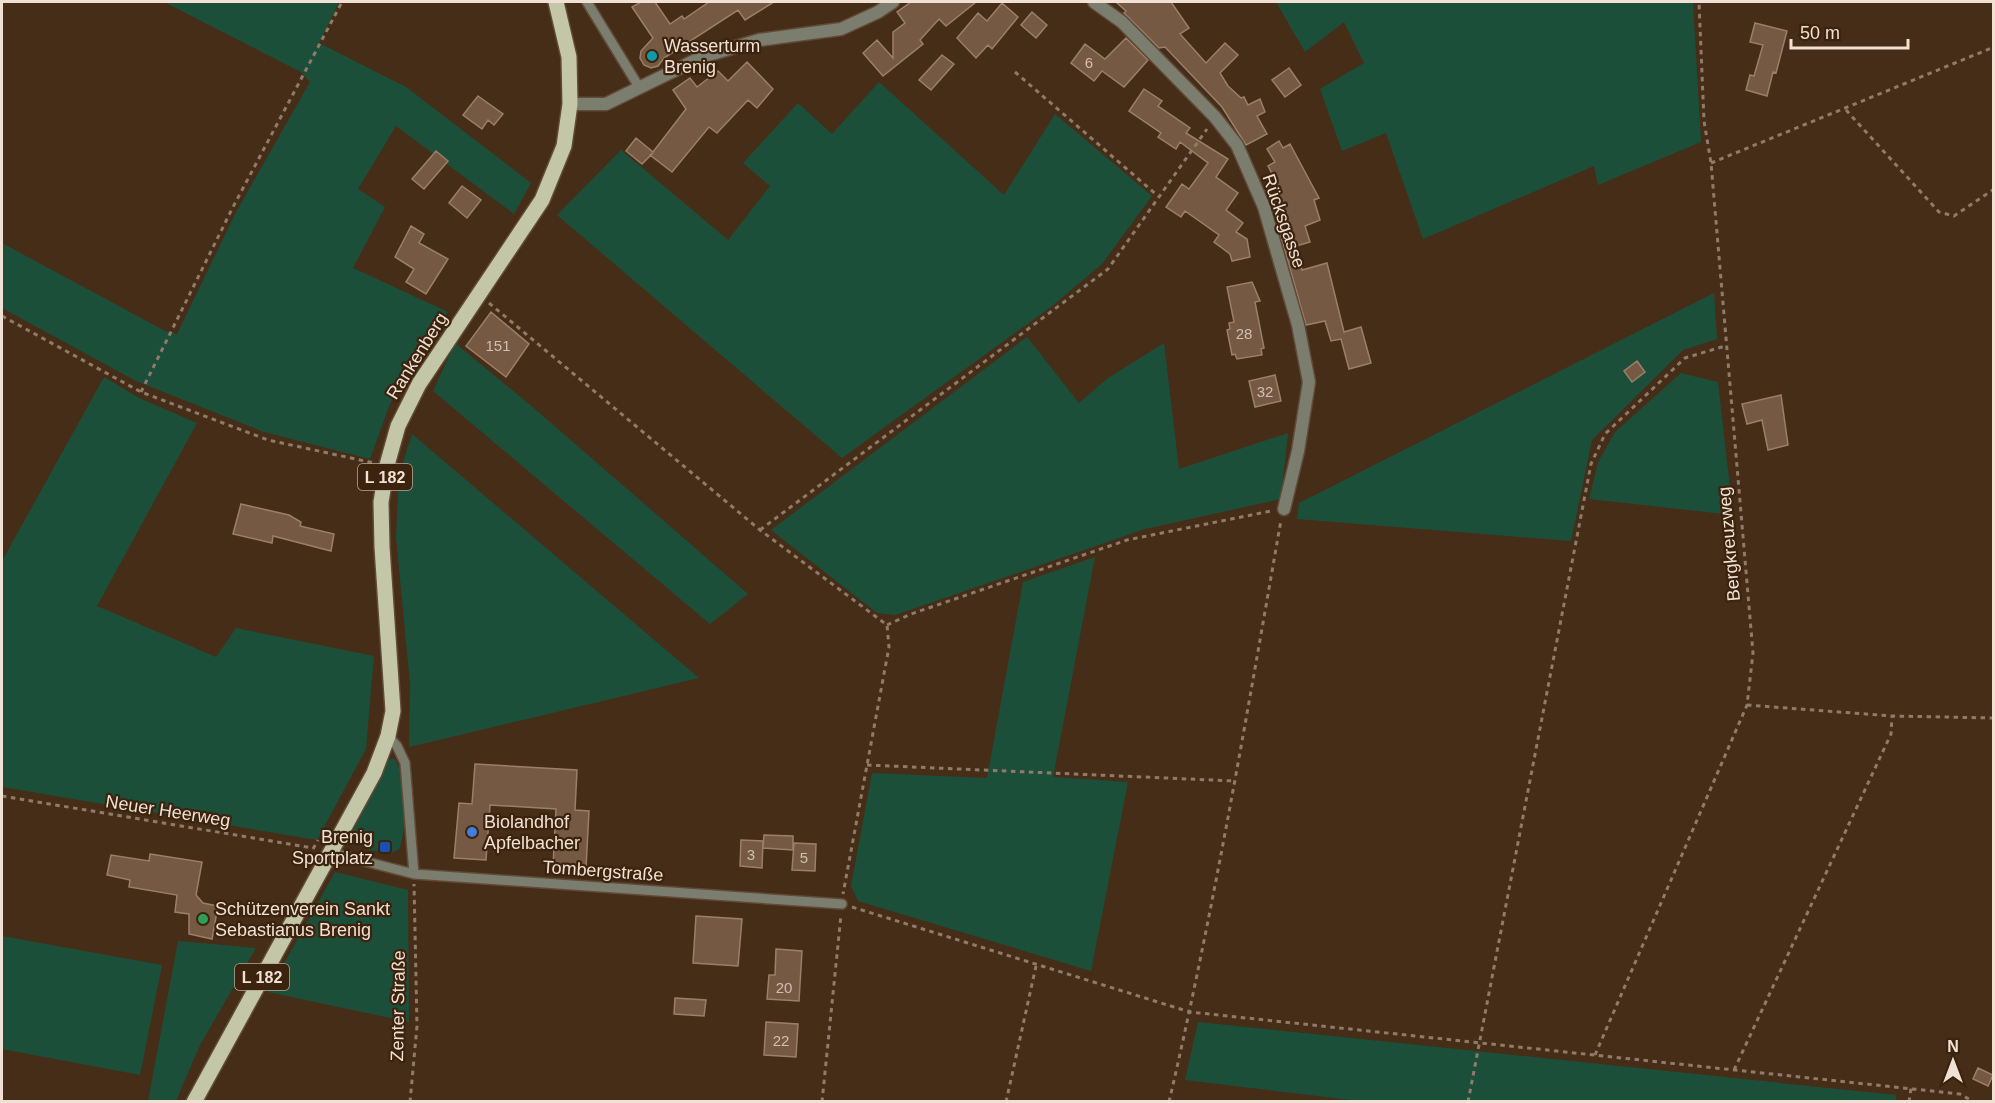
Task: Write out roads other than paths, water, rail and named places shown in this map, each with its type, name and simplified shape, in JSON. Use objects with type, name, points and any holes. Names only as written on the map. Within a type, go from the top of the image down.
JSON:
[{"type":"main road","name":"Rankenberg","points":[[329,852],[374,773],[388,736],[393,711],[382,547],[381,464],[419,384],[542,200],[564,146],[570,104],[569,57],[556,2]]},
{"type":"main road","name":"L 182","points":[[195,1101],[329,852]]},
{"type":"street","points":[[570,104],[606,104],[702,57],[759,40],[841,29],[878,12],[893,2]]},
{"type":"street","name":"Rücksgasse","points":[[1094,2],[1122,22],[1215,117],[1237,146],[1264,207],[1298,325],[1310,382],[1298,451],[1284,508]]},
{"type":"lane","points":[[587,2],[639,87]]},
{"type":"lane","points":[[388,736],[397,746],[405,763],[414,874]]},
{"type":"lane","name":"Tombergstraße","points":[[329,852],[414,874],[842,904]]},
{"type":"place","name":"Wasserturm Brenig","points":[[652,56]]},
{"type":"place","name":"Biolandhof Apfelbacher","points":[[472,832]]},
{"type":"place","name":"Brenig Sportplatz","points":[[385,847]]},
{"type":"place","name":"Schützenverein Sankt Sebastianus Brenig","points":[[203,919]]}]
